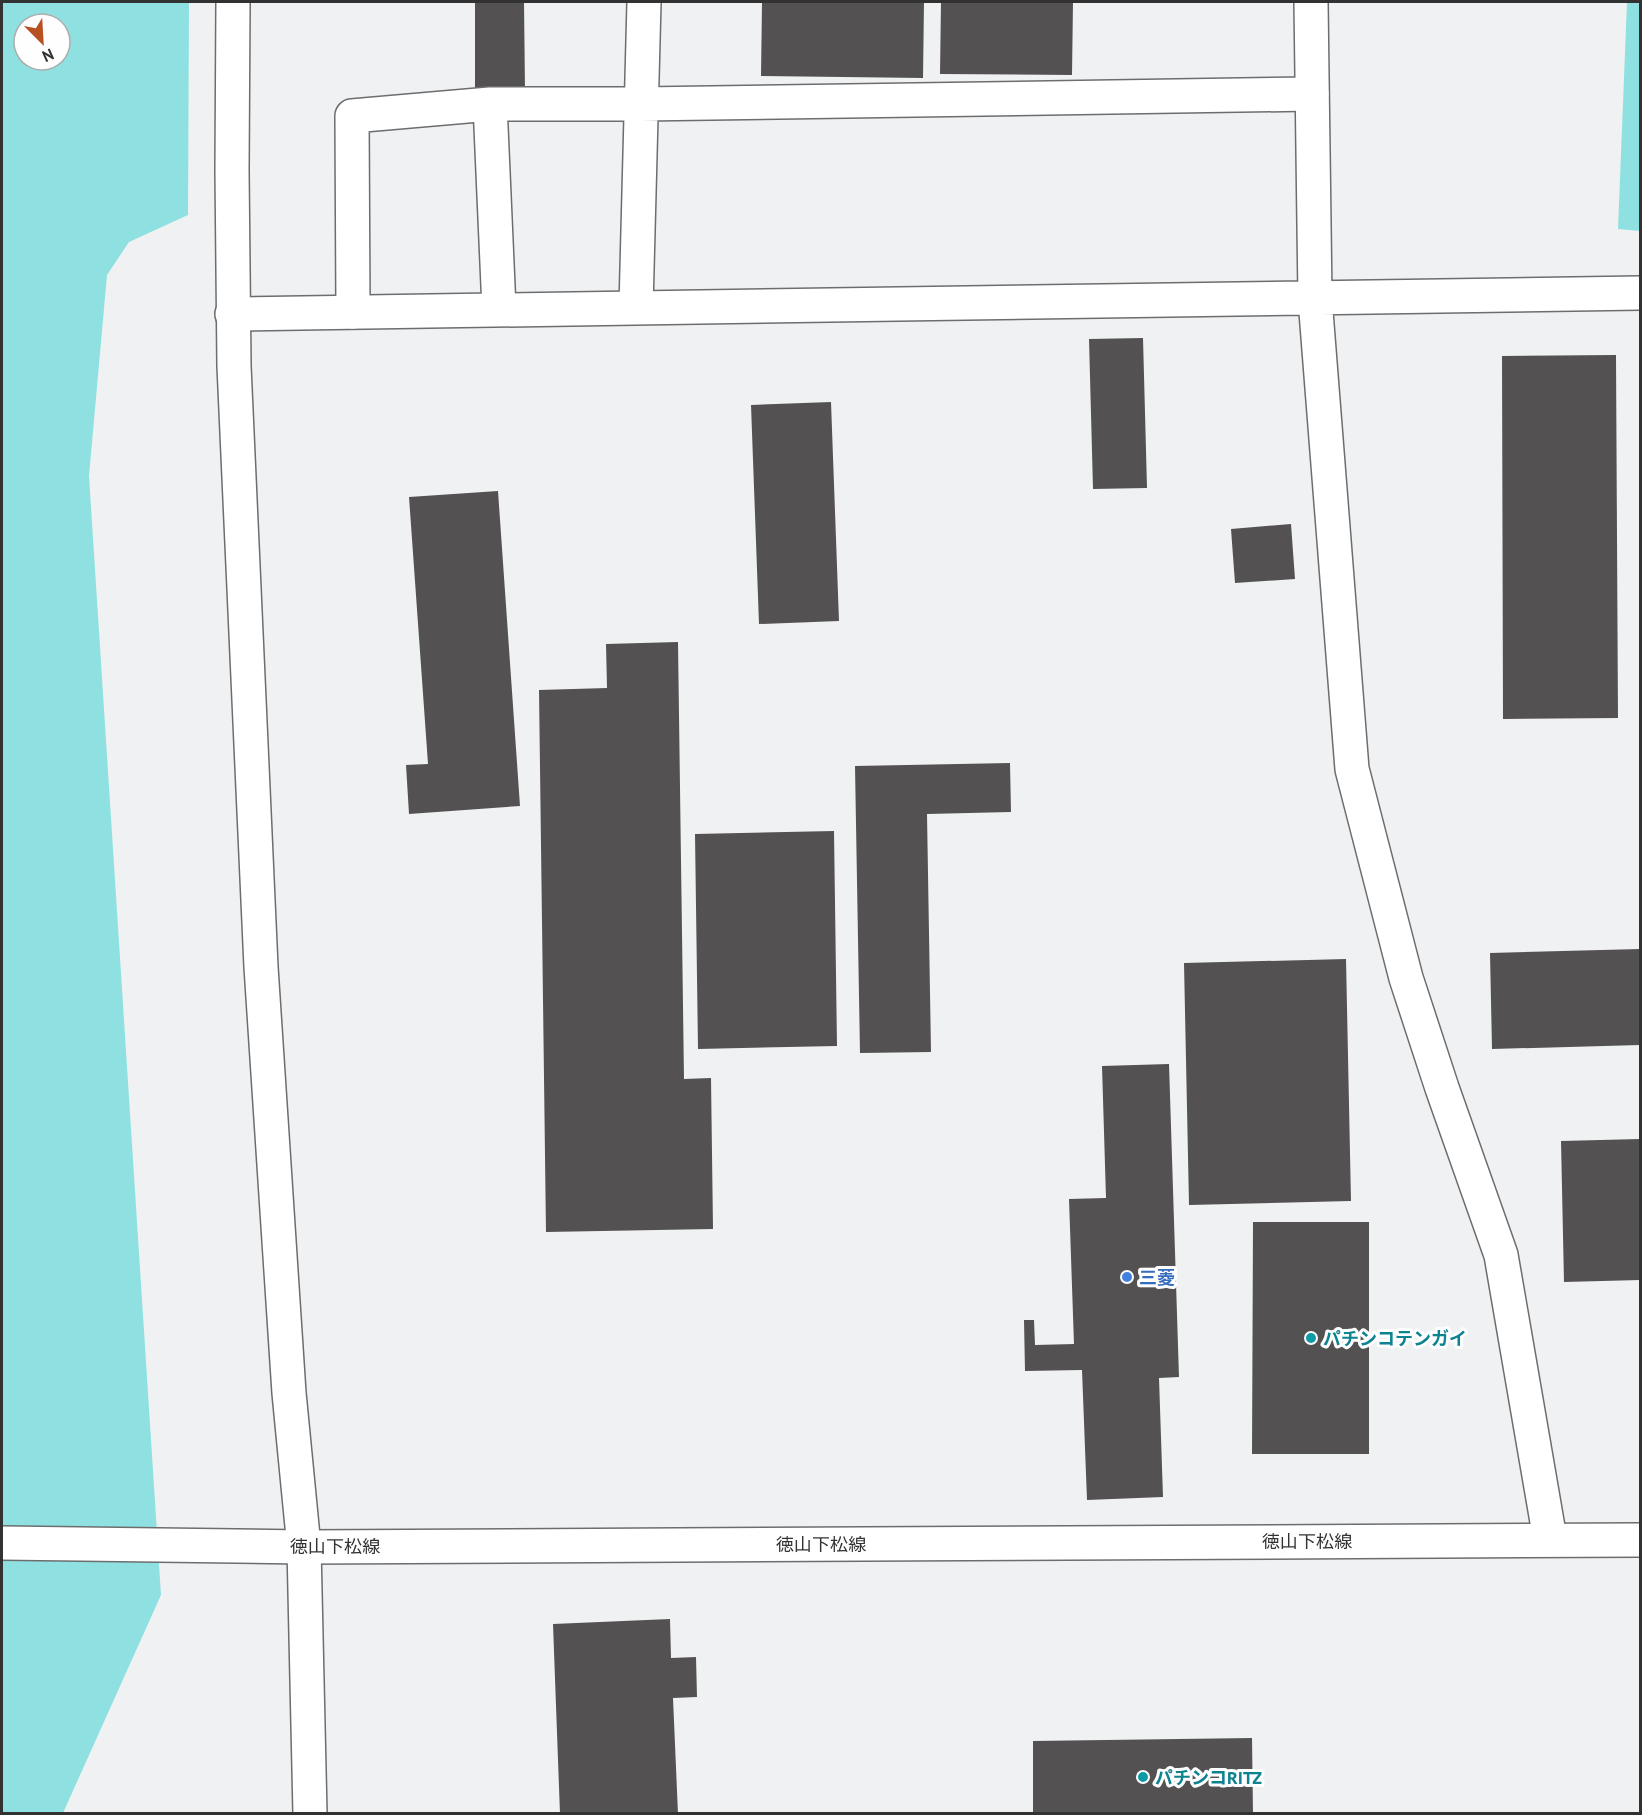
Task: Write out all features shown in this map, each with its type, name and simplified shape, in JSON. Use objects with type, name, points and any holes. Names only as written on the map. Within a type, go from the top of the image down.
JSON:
[{"type":"street","points":[[233,2],[232,314],[261,967],[289,1394],[304,1547],[310,1814]]},
{"type":"street","points":[[636,307],[644,2]]},
{"type":"street","points":[[1311,2],[1315,299],[1352,769],[1406,978],[1501,1255],[1550,1539]]},
{"type":"street","points":[[352,312],[352,116],[490,104],[641,104],[1312,94]]},
{"type":"street","points":[[490,104],[499,309]]},
{"type":"street","points":[[232,314],[1641,293]]},
{"type":"street","name":"徳山下松線","points":[[2,1543],[304,1547],[1641,1540]]},
{"type":"water","points":[[2,2],[189,2],[188,215],[129,242],[107,275],[89,476],[161,1595],[63,1813],[2,1814]]},
{"type":"water","points":[[1627,2],[1640,2],[1640,231],[1618,229]]},
{"type":"building","points":[[475,2],[524,2],[525,91],[475,91]]},
{"type":"building","points":[[762,2],[924,2],[923,78],[761,76]]},
{"type":"building","points":[[941,2],[1073,2],[1072,75],[940,74]]},
{"type":"building","points":[[1143,338],[1147,488],[1093,489],[1089,339]]},
{"type":"building","points":[[1616,355],[1618,718],[1503,719],[1502,356]]},
{"type":"building","points":[[831,402],[839,621],[759,624],[751,405]]},
{"type":"building","points":[[498,491],[520,806],[409,814],[406,765],[428,764],[409,497]]},
{"type":"building","points":[[1291,524],[1295,579],[1235,583],[1231,529]]},
{"type":"building","points":[[678,642],[684,1079],[711,1078],[713,1229],[546,1232],[539,690],[607,688],[606,644]]},
{"type":"building","points":[[1010,763],[1011,812],[927,814],[931,1052],[860,1053],[855,766]]},
{"type":"building","points":[[834,831],[837,1046],[698,1049],[695,834]]},
{"type":"building","points":[[1640,949],[1640,1045],[1492,1049],[1490,953]]},
{"type":"building","points":[[1346,959],[1351,1201],[1189,1205],[1184,963]]},
{"type":"building","points":[[1169,1064],[1179,1377],[1159,1378],[1163,1497],[1087,1500],[1082,1370],[1025,1371],[1024,1320],[1034,1320],[1035,1345],[1074,1344],[1069,1199],[1106,1198],[1102,1066]]},
{"type":"building","points":[[1640,1139],[1640,1280],[1564,1282],[1561,1141]]},
{"type":"building","name":"パチンコテンガイ","points":[[1253,1222],[1369,1222],[1369,1454],[1252,1454]]},
{"type":"building","points":[[670,1619],[671,1658],[696,1657],[697,1697],[673,1698],[678,1814],[560,1814],[553,1624]]},
{"type":"building","name":"パチンコRITZ","points":[[1252,1738],[1253,1814],[1033,1814],[1033,1741]]},
{"type":"place","name":"三菱","points":[[1127,1277]]},
{"type":"place","name":"パチンコテンガイ","points":[[1311,1338]]},
{"type":"place","name":"パチンコRITZ","points":[[1143,1777]]}]
